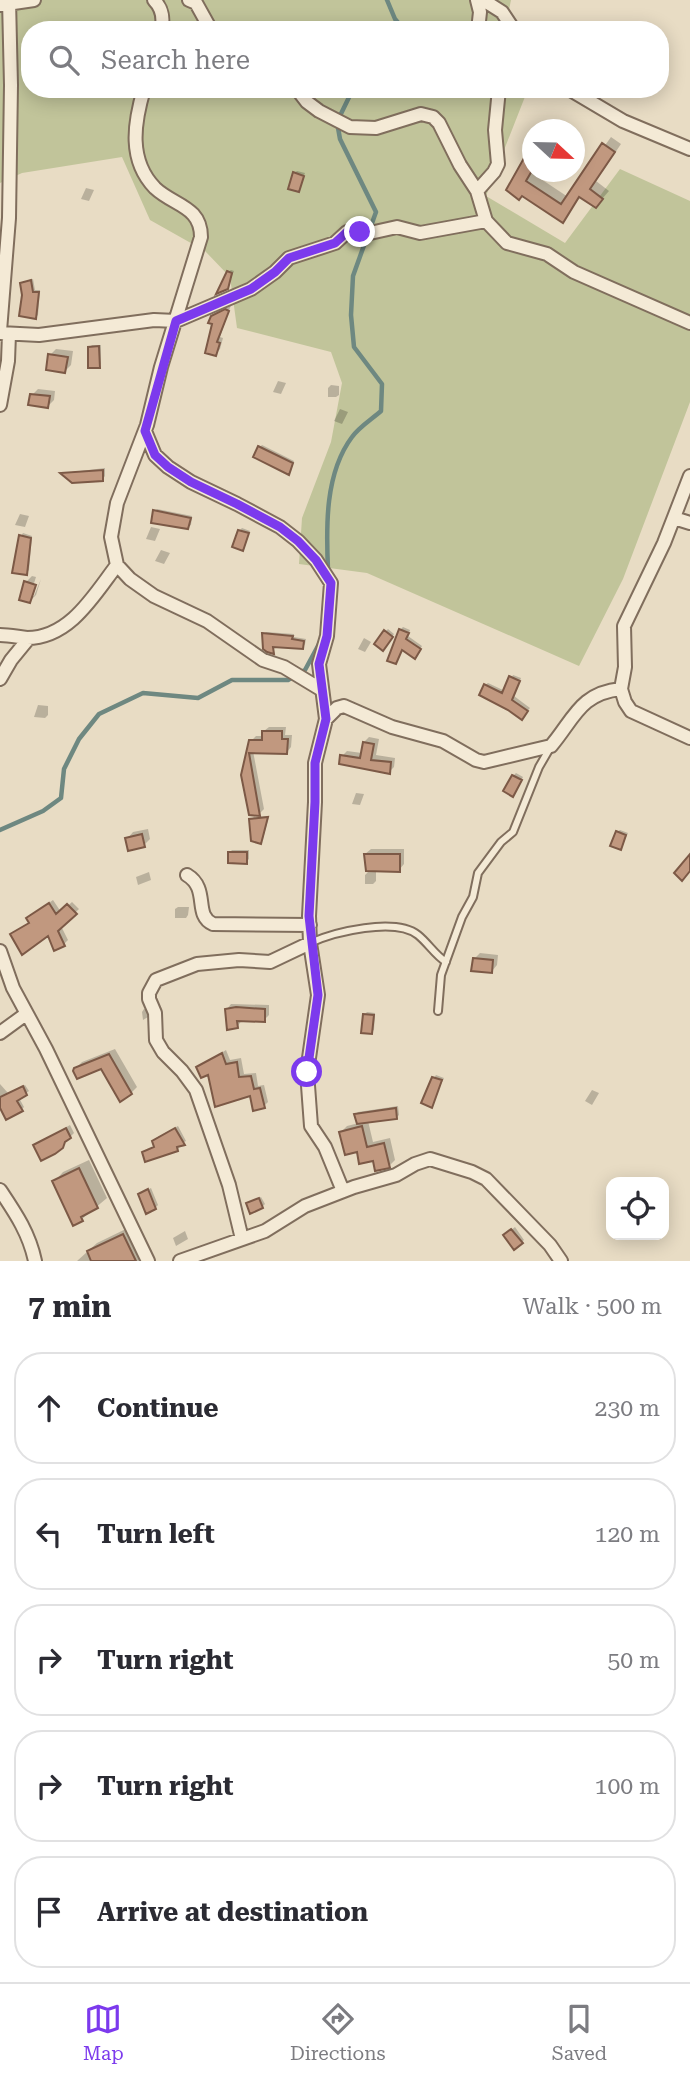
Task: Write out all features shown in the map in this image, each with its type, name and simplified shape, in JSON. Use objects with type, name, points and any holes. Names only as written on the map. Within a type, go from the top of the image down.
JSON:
[{"type":"street","points":[[0,405],[8,361],[3,333],[9,218],[5,158],[6,4],[34,0]]},
{"type":"street","points":[[154,0],[159,4],[164,21]]},
{"type":"street","points":[[189,0],[196,4],[206,21]]},
{"type":"street","points":[[477,0],[479,21]]},
{"type":"street","points":[[483,0],[502,12],[509,21]]},
{"type":"street","points":[[142,98],[134,131],[136,153],[143,171],[156,189],[194,214],[201,223],[201,237],[145,431],[117,503],[111,537],[117,565],[130,579],[154,596],[207,621],[263,660],[284,667],[322,690]]},
{"type":"street","points":[[304,98],[319,111],[350,127],[376,128],[421,114],[433,117],[477,191],[486,221],[507,243],[553,257],[575,272],[690,323]]},
{"type":"street","points":[[477,191],[494,172],[498,163],[495,130],[498,98]]},
{"type":"street","points":[[584,98],[623,121],[690,149]]},
{"type":"street","points":[[3,333],[39,335],[154,320],[176,321],[244,293],[275,272],[289,258],[335,243],[347,232],[370,233],[397,228],[420,233],[486,221]]},
{"type":"street","points":[[145,431],[155,455],[168,467],[191,482],[280,527],[316,560],[331,583],[327,636],[319,664],[326,719],[315,763],[310,925],[318,995],[307,1072],[311,1126],[325,1147],[343,1191]]},
{"type":"street","points":[[690,476],[674,518],[624,626],[625,667],[621,689],[631,711],[690,738]]},
{"type":"street","points":[[674,518],[690,523]]},
{"type":"street","points":[[0,635],[29,638],[58,631],[79,614],[117,565]]},
{"type":"street","points":[[0,679],[29,638]]},
{"type":"street","points":[[326,719],[337,708],[344,706],[392,727],[443,741],[484,762],[551,746],[569,719],[594,695],[621,689]]},
{"type":"street","points":[[187,876],[195,881],[200,890],[205,920],[213,924],[310,925]]},
{"type":"street","points":[[242,1238],[229,1185],[196,1090],[156,1040],[155,1013],[149,993],[156,980],[197,964],[239,960],[270,962],[310,943]]},
{"type":"street","points":[[0,951],[13,988],[46,1049],[148,1261]]},
{"type":"street","points":[[0,1033],[26,1014]]},
{"type":"street","points":[[180,1261],[265,1231],[305,1206],[396,1175],[415,1164],[430,1160],[443,1162],[486,1179],[550,1245],[561,1261]]},
{"type":"street","points":[[0,1190],[22,1223],[35,1261]]},
{"type":"lane","points":[[439,1011],[441,975],[462,918],[473,897],[478,873],[501,842],[513,832],[539,767],[551,746]]},
{"type":"lane","points":[[310,943],[349,930],[399,929],[418,935],[446,962]]},
{"type":"green space","points":[[0,0],[511,0],[507,21],[21,21],[21,98],[524,98],[486,196],[565,243],[620,169],[690,201],[690,402],[623,579],[579,666],[367,573],[299,564],[302,518],[331,442],[342,383],[331,352],[237,328],[230,277],[205,251],[150,220],[122,157],[22,173],[0,183]]},
{"type":"building","points":[[602,143],[615,152],[590,189],[603,199],[596,208],[579,197],[563,223],[522,196],[519,200],[506,190],[522,162],[522,182],[528,182],[561,204],[576,182],[585,182],[585,168]]},
{"type":"building","points":[[293,172],[304,176],[299,192],[288,189]]},
{"type":"building","points":[[227,271],[232,273],[228,289],[216,294]]},
{"type":"building","points":[[31,280],[33,292],[39,292],[36,319],[19,316],[22,295],[20,283]]},
{"type":"building","points":[[225,309],[229,311],[217,342],[220,343],[216,356],[205,353],[212,324],[208,323],[211,316]]},
{"type":"building","points":[[99,346],[100,368],[88,368],[88,347]]},
{"type":"building","points":[[48,354],[68,357],[65,373],[46,370]]},
{"type":"building","points":[[30,394],[50,396],[48,408],[28,405]]},
{"type":"building","points":[[258,446],[293,463],[289,475],[253,457]]},
{"type":"building","points":[[103,470],[103,481],[72,483],[60,473]]},
{"type":"building","points":[[153,510],[191,518],[188,529],[151,523]]},
{"type":"building","points":[[238,530],[249,533],[243,551],[232,547]]},
{"type":"building","points":[[19,535],[31,538],[27,575],[12,573]]},
{"type":"building","points":[[24,581],[36,585],[30,603],[19,600]]},
{"type":"building","points":[[399,629],[409,633],[406,639],[421,649],[415,659],[402,650],[396,664],[387,661]]},
{"type":"building","points":[[384,630],[393,637],[383,651],[374,644]]},
{"type":"building","points":[[262,633],[293,636],[292,639],[304,641],[303,649],[273,647],[274,654],[267,652],[263,649]]},
{"type":"building","points":[[509,676],[520,681],[512,700],[528,711],[522,720],[479,695],[484,684],[502,693]]},
{"type":"building","points":[[262,731],[282,731],[282,739],[288,739],[287,754],[249,753],[260,816],[249,815],[241,775],[249,740],[262,740]]},
{"type":"building","points":[[363,742],[374,744],[371,760],[391,762],[390,774],[339,764],[340,755],[360,758]]},
{"type":"building","points":[[512,775],[522,780],[513,797],[503,791]]},
{"type":"building","points":[[268,817],[261,844],[251,841],[249,819]]},
{"type":"building","points":[[616,831],[626,835],[621,850],[610,846]]},
{"type":"building","points":[[142,834],[145,847],[128,851],[125,838]]},
{"type":"building","points":[[228,852],[247,852],[247,864],[228,863]]},
{"type":"building","points":[[364,854],[400,854],[400,872],[366,871]]},
{"type":"building","points":[[690,854],[690,871],[682,881],[674,873]]},
{"type":"building","points":[[49,903],[56,914],[67,904],[77,914],[58,931],[65,946],[54,951],[48,936],[22,955],[10,934],[29,923],[26,918]]},
{"type":"building","points":[[473,958],[493,960],[492,973],[471,971]]},
{"type":"building","points":[[225,1009],[265,1009],[265,1022],[237,1021],[238,1028],[227,1030]]},
{"type":"building","points":[[363,1014],[374,1015],[372,1034],[361,1033]]},
{"type":"building","points":[[222,1053],[226,1064],[237,1062],[239,1077],[251,1076],[254,1089],[260,1088],[265,1108],[253,1111],[250,1096],[215,1107],[208,1075],[201,1078],[196,1067]]},
{"type":"building","points":[[109,1054],[132,1094],[120,1102],[101,1069],[77,1079],[73,1071],[74,1068]]},
{"type":"building","points":[[432,1077],[442,1080],[432,1108],[421,1103]]},
{"type":"building","points":[[23,1086],[27,1095],[17,1101],[23,1111],[6,1120],[0,1108],[0,1097]]},
{"type":"building","points":[[396,1108],[397,1119],[357,1124],[354,1114]]},
{"type":"building","points":[[362,1126],[367,1147],[384,1143],[390,1168],[375,1171],[373,1161],[359,1164],[357,1152],[345,1155],[339,1132]]},
{"type":"building","points":[[66,1128],[71,1138],[65,1142],[63,1148],[41,1161],[33,1145]]},
{"type":"building","points":[[175,1128],[185,1145],[177,1147],[178,1151],[145,1162],[142,1152],[154,1147],[152,1141]]},
{"type":"building","points":[[79,1168],[98,1208],[81,1217],[83,1221],[73,1226],[52,1181]]},
{"type":"building","points":[[148,1189],[156,1209],[146,1214],[138,1194]]},
{"type":"building","points":[[259,1198],[263,1208],[250,1214],[246,1203]]},
{"type":"building","points":[[511,1229],[523,1243],[514,1250],[503,1235]]},
{"type":"building","points":[[123,1234],[136,1261],[91,1261],[87,1251]]},
{"type":"waterway","points":[[387,0],[397,21]]},
{"type":"waterway","points":[[328,570],[329,500],[337,467],[343,451],[355,433],[381,411],[382,384],[354,347],[351,315],[353,276],[376,212],[340,139],[337,122],[349,98]]},
{"type":"waterway","points":[[0,830],[43,811],[61,798],[64,769],[79,739],[99,714],[143,693],[198,698],[232,680],[288,680],[305,670],[319,644]]},
{"type":"route","points":[[307,1072],[318,995],[309,916],[315,763],[326,719],[319,664],[327,636],[331,583],[316,560],[280,527],[191,482],[168,467],[155,455],[145,431],[176,321],[251,289],[289,258],[335,243],[340,236],[352,230],[360,232]]}]
